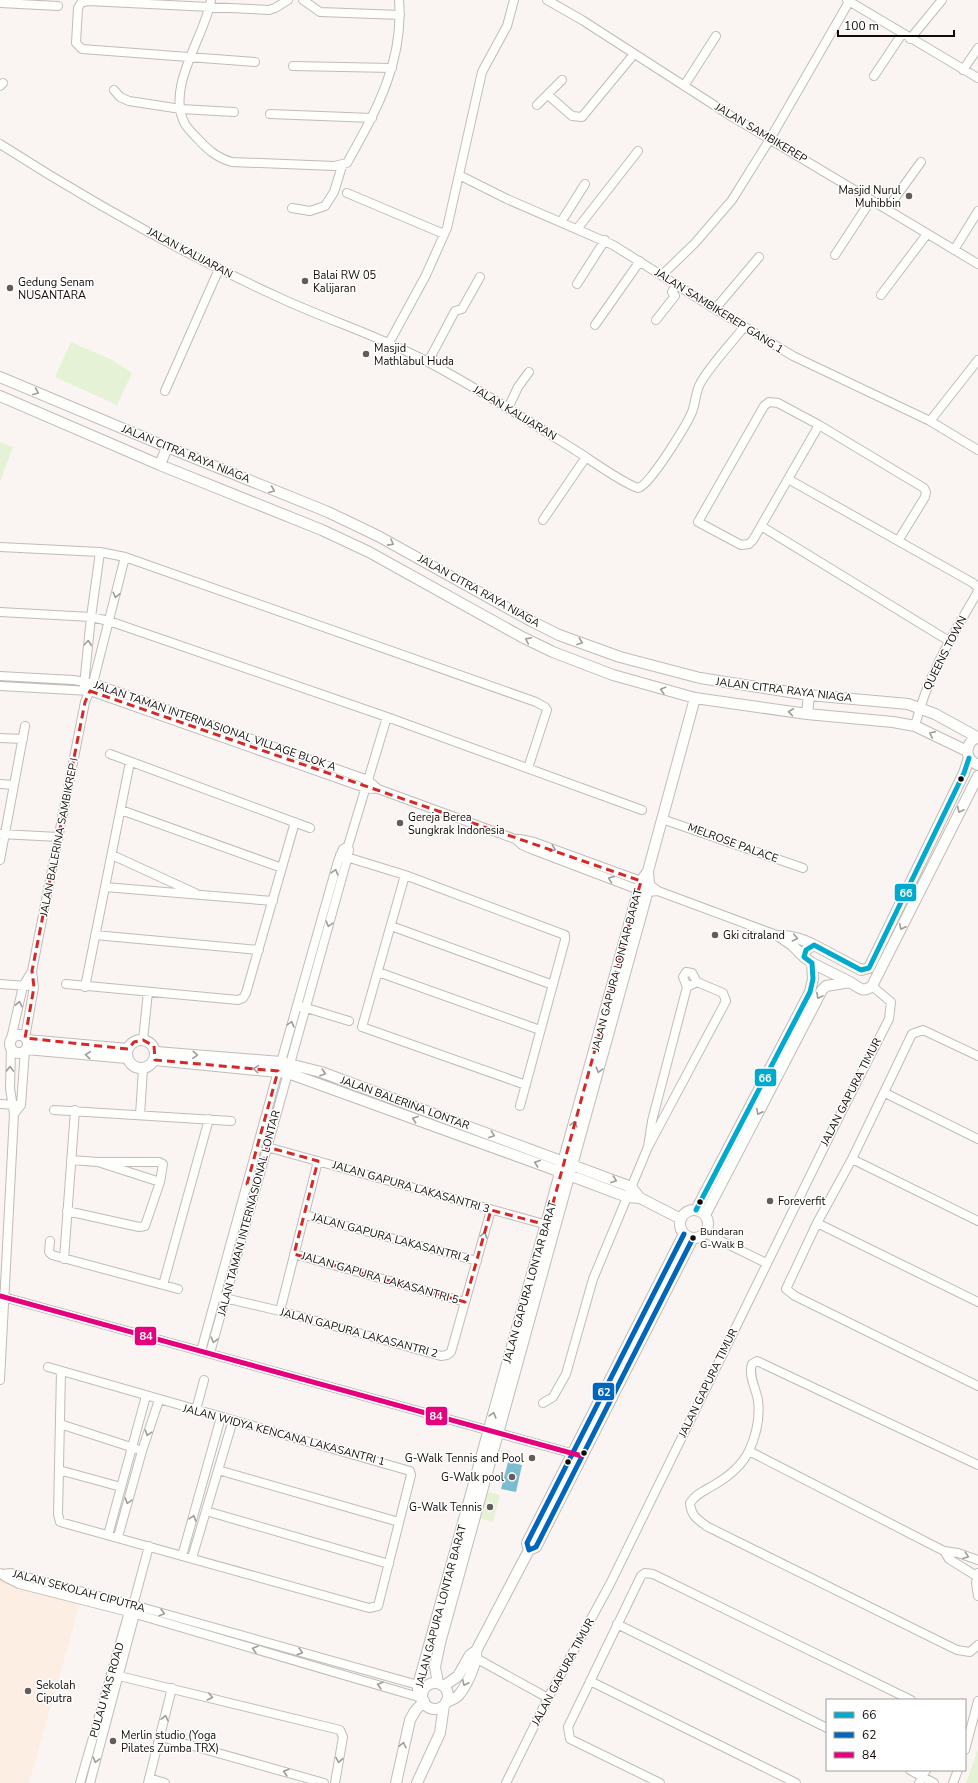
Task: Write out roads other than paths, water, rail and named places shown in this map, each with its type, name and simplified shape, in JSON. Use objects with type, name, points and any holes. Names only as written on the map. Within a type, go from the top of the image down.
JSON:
[{"type":"street","points":[[254,62],[79,48],[76,40],[78,8],[81,3],[88,1],[210,3],[269,10],[288,0]]},
{"type":"street","points":[[303,0],[320,12],[400,15]]},
{"type":"street","points":[[210,3],[182,79],[181,109],[185,125],[201,142],[222,159],[232,162],[342,166],[347,163],[372,118],[392,68],[398,43],[400,15],[399,0]]},
{"type":"street","points":[[389,343],[426,276],[444,234],[482,72],[507,26],[514,0]]},
{"type":"street","name":"JALAN SAMBIKEREP","points":[[547,0],[582,20],[684,86],[770,139],[978,264]]},
{"type":"street","points":[[662,276],[723,212],[743,184],[849,0],[910,39],[978,78]]},
{"type":"street","points":[[910,39],[942,0]]},
{"type":"street","points":[[0,2],[58,6]]},
{"type":"street","points":[[874,76],[902,34]]},
{"type":"street","points":[[684,86],[716,36]]},
{"type":"street","points":[[963,70],[978,48]]},
{"type":"street","points":[[548,95],[572,116],[582,117],[634,54]]},
{"type":"street","points":[[294,66],[392,68]]},
{"type":"street","points":[[537,105],[562,80]]},
{"type":"street","points":[[114,90],[120,97],[126,100],[181,109],[234,112]]},
{"type":"street","points":[[270,114],[372,118]]},
{"type":"street","name":"JALAN KALIJARAN","points":[[0,144],[56,180],[103,207],[219,269],[306,310],[389,343],[428,362],[508,408],[638,488],[643,486],[659,465],[691,413],[700,384],[711,366],[744,327]]},
{"type":"street","points":[[577,229],[638,151]]},
{"type":"street","points":[[887,209],[921,162]]},
{"type":"street","points":[[292,208],[310,211],[325,206],[334,192],[342,166]]},
{"type":"street","name":"JALAN SAMBIKEREP GANG 1","points":[[459,175],[507,199],[604,240],[640,261],[714,309],[818,369],[930,421],[978,450]]},
{"type":"street","points":[[561,222],[586,184]]},
{"type":"street","points":[[347,193],[444,234]]},
{"type":"street","points":[[835,255],[871,200]]},
{"type":"street","points":[[954,250],[978,211]]},
{"type":"street","points":[[881,295],[927,234]]},
{"type":"street","points":[[577,284],[604,240]]},
{"type":"street","points":[[714,309],[759,257]]},
{"type":"street","points":[[596,325],[640,261]]},
{"type":"street","points":[[164,391],[219,269]]},
{"type":"street","points":[[428,362],[454,313],[456,310],[462,309],[480,277]]},
{"type":"street","points":[[656,320],[675,296],[672,292],[676,284]]},
{"type":"street","points":[[930,421],[978,360]]},
{"type":"street","points":[[508,408],[518,387],[529,372]]},
{"type":"street","name":"JALAN CITRA RAYA NIAGA","points":[[0,377],[328,512],[371,532],[559,635],[620,657],[660,669],[700,678],[809,694],[892,702],[920,707],[977,737]]},
{"type":"street","name":"JALAN CITRA RAYA NIAGA","points":[[0,396],[160,465],[322,530],[369,552],[522,637],[553,652],[613,675],[695,698],[807,714],[893,722],[915,726],[968,755],[978,765]]},
{"type":"street","points":[[788,479],[898,541],[925,497],[926,492],[924,488],[819,425],[778,403],[769,402],[764,406],[698,522],[741,545],[749,544],[753,540],[761,526],[819,425]]},
{"type":"street","points":[[160,465],[167,447]]},
{"type":"street","points":[[543,520],[586,457]]},
{"type":"street","points":[[761,526],[949,641]]},
{"type":"street","name":"QUEENS TOWN","points":[[898,541],[973,583],[978,588],[977,593],[949,641],[929,680],[915,726]]},
{"type":"street","points":[[0,547],[100,552],[125,557],[536,702],[545,707],[546,715],[528,768]]},
{"type":"street","name":"JALAN BALERINA SAMBIKREP I","points":[[88,686],[91,618],[100,552]]},
{"type":"street","name":"JALAN BALERINA SAMBIKREP I","points":[[21,1105],[26,1044],[34,987],[32,971],[88,686],[109,621],[125,557]]},
{"type":"street","points":[[0,612],[91,618],[109,621],[387,717],[642,810]]},
{"type":"street","points":[[553,652],[559,635]]},
{"type":"street","name":"JALAN TAMAN INTERNASIONAL VILLAGE BLOK A","points":[[0,676],[88,686],[378,788],[515,839],[522,845],[531,849],[647,888],[779,936]]},
{"type":"street","name":"JALAN TAMAN INTERNASIONAL VILLAGE BLOK A","points":[[0,686],[88,686]]},
{"type":"street","points":[[807,714],[809,694]]},
{"type":"street","name":"JALAN GAPURA LONTAR BARAT","points":[[421,1698],[418,1685],[489,1430],[551,1226],[647,888],[648,871],[695,698]]},
{"type":"street","name":"JALAN TAMAN INTERNASIONAL LONTAR","points":[[210,1353],[267,1147],[297,1004],[328,896],[344,856],[349,850],[348,846],[387,717]]},
{"type":"street","points":[[0,860],[2,834],[14,785],[25,726]]},
{"type":"street","points":[[779,936],[797,938],[862,970],[869,968],[964,774],[970,743],[977,737]]},
{"type":"street","points":[[0,738],[23,739]]},
{"type":"street","points":[[110,754],[310,828]]},
{"type":"street","points":[[85,987],[130,762]]},
{"type":"street","points":[[779,936],[792,945],[808,960],[862,990],[867,990],[872,986],[978,776]]},
{"type":"street","points":[[0,784],[14,785]]},
{"type":"street","points":[[121,810],[282,868]]},
{"type":"street","name":"MELROSE PALACE","points":[[662,819],[803,868]]},
{"type":"street","points":[[66,984],[85,987],[240,999],[246,993],[296,822]]},
{"type":"street","points":[[2,834],[59,837]]},
{"type":"street","points":[[112,855],[201,896]]},
{"type":"street","points":[[344,856],[405,875],[564,934],[565,940],[520,1106]]},
{"type":"street","name":"JALAN TAMAN INTERNASIONAL LONTAR","points":[[201,1351],[247,1184],[284,1067],[306,1007],[336,898],[344,856]]},
{"type":"street","points":[[405,875],[362,1027],[526,1085]]},
{"type":"street","points":[[105,887],[273,901]]},
{"type":"street","points":[[328,896],[336,898]]},
{"type":"street","points":[[391,926],[553,985]]},
{"type":"street","points":[[95,935],[259,950]]},
{"type":"street","points":[[701,1213],[810,992],[813,979],[806,950],[814,946]]},
{"type":"street","name":"JALAN BALERINA SAMBIKREP I","points":[[0,1380],[2,1296],[14,1114],[11,1104],[8,1044],[23,986],[32,971]]},
{"type":"street","points":[[378,972],[540,1030]]},
{"type":"street","points":[[543,1402],[553,1397],[566,1374],[593,1279],[648,1147],[726,1001],[723,993],[697,982],[690,972],[686,972],[683,977],[687,987],[652,1121],[648,1147]]},
{"type":"street","points":[[687,987],[697,982]]},
{"type":"street","points":[[701,1213],[822,990],[826,986],[850,982]]},
{"type":"street","points":[[0,984],[34,987]]},
{"type":"street","name":"JALAN GAPURA TIMUR","points":[[506,1783],[548,1698],[610,1584],[766,1263],[889,1019],[891,1002],[872,986]]},
{"type":"street","points":[[143,1040],[148,992]]},
{"type":"street","points":[[297,1004],[349,1021]]},
{"type":"street","points":[[978,1056],[922,1030],[912,1034],[885,1093],[852,1159],[817,1223],[788,1282],[786,1290],[795,1296],[978,1386]]},
{"type":"street","points":[[26,1044],[20,1053],[8,1044],[16,1035],[26,1044],[128,1054]]},
{"type":"street","points":[[143,1040],[154,1046],[155,1056],[150,1066],[143,1069],[133,1066],[128,1054],[134,1042],[143,1040]]},
{"type":"street","name":"JALAN BALERINA LONTAR","points":[[155,1056],[284,1067],[338,1078],[567,1169],[627,1198],[640,1198]]},
{"type":"street","name":"JALAN BALERINA LONTAR","points":[[284,1067],[334,1089],[567,1169],[631,1187],[640,1198],[681,1219]]},
{"type":"street","points":[[140,1114],[143,1069]]},
{"type":"street","points":[[334,1089],[338,1078]]},
{"type":"street","points":[[885,1093],[978,1139]]},
{"type":"street","points":[[0,1104],[21,1105]]},
{"type":"street","points":[[14,1114],[21,1105]]},
{"type":"street","points":[[54,1110],[140,1114],[231,1121]]},
{"type":"street","points":[[64,1259],[75,1110]]},
{"type":"street","points":[[163,1285],[209,1119]]},
{"type":"street","name":"JALAN GAPURA LAKASANTRI 3","points":[[267,1147],[551,1226]]},
{"type":"street","points":[[852,1159],[978,1221]]},
{"type":"street","points":[[67,1211],[143,1228],[147,1223],[164,1167],[163,1164],[159,1162],[98,1162],[71,1160]]},
{"type":"street","points":[[98,1162],[160,1182]]},
{"type":"street","points":[[280,1311],[318,1162]]},
{"type":"street","points":[[247,1184],[256,1186]]},
{"type":"street","name":"JALAN GAPURA LAKASANTRI 2","points":[[216,1296],[280,1311],[445,1356],[451,1352],[491,1210]]},
{"type":"street","points":[[687,1212],[701,1213],[708,1224],[705,1233],[701,1236],[688,1236],[680,1227],[681,1219],[687,1212]]},
{"type":"street","name":"JALAN GAPURA LAKASANTRI 4","points":[[305,1215],[477,1261]]},
{"type":"street","points":[[817,1223],[978,1302]]},
{"type":"street","name":"JALAN GAPURA LONTAR BARAT","points":[[441,1685],[435,1667],[440,1643],[499,1433],[551,1226]]},
{"type":"street","points":[[705,1233],[766,1263]]},
{"type":"street","points":[[421,1698],[433,1708],[445,1703],[459,1694],[475,1655],[688,1236]]},
{"type":"street","points":[[50,1241],[50,1253],[64,1259],[178,1289]]},
{"type":"street","name":"JALAN GAPURA LAKASANTRI 5","points":[[294,1254],[465,1302]]},
{"type":"street","points":[[2,1296],[578,1455]]},
{"type":"street","points":[[978,1465],[757,1361],[752,1364],[751,1371],[758,1401],[758,1415],[756,1430],[749,1451],[730,1474],[693,1498],[690,1503],[690,1511],[698,1520],[708,1527],[957,1650],[970,1652],[978,1645]]},
{"type":"street","name":"JALAN WIDYA KENCANA LAKASANTRI 1","points":[[48,1367],[410,1471],[411,1475],[380,1604],[374,1609],[60,1522],[58,1514],[59,1470]]},
{"type":"street","points":[[61,1371],[59,1470],[121,1487]]},
{"type":"street","points":[[196,1410],[204,1380]]},
{"type":"street","points":[[108,1535],[146,1396]]},
{"type":"street","points":[[118,1537],[142,1451],[159,1400]]},
{"type":"street","points":[[182,1556],[221,1416]]},
{"type":"street","points":[[192,1558],[233,1420]]},
{"type":"street","points":[[60,1424],[142,1451]]},
{"type":"street","points":[[749,1451],[944,1551],[958,1553],[978,1560]]},
{"type":"street","points":[[218,1470],[400,1522]]},
{"type":"street","points":[[206,1511],[389,1564]]},
{"type":"street","name":"PULAU MAS ROAD","points":[[80,1783],[115,1675],[149,1546]]},
{"type":"street","points":[[944,1551],[949,1559],[978,1575],[978,1596]]},
{"type":"street","name":"JALAN SEKOLAH CIPUTRA","points":[[1,1573],[5,1577],[19,1584],[134,1607],[418,1685]]},
{"type":"street","points":[[660,1783],[570,1739],[568,1727],[641,1576],[646,1573],[653,1574],[909,1699]]},
{"type":"street","name":"JALAN SEKOLAH CIPUTRA","points":[[134,1607],[421,1698]]},
{"type":"street","points":[[617,1624],[826,1728]]},
{"type":"street","points":[[475,1655],[548,1698]]},
{"type":"street","points":[[396,1783],[410,1720],[425,1688],[431,1684],[441,1685],[458,1676],[475,1655]]},
{"type":"street","points":[[115,1675],[340,1730],[343,1737],[335,1783]]},
{"type":"street","name":"PULAU MAS ROAD","points":[[90,1783],[115,1675]]},
{"type":"street","points":[[590,1681],[796,1783]]},
{"type":"street","points":[[417,1783],[440,1733],[445,1703],[448,1695],[441,1685]]},
{"type":"street","points":[[165,1783],[149,1781],[172,1688]]},
{"type":"street","points":[[966,1746],[978,1701]]},
{"type":"street","points":[[161,1737],[324,1783]]},
{"type":"street","points":[[912,1771],[934,1783]]},
{"type":"street","points":[[952,1783],[958,1771]]},
{"type":"water","name":"G-Walk pool","points":[[508,1462],[522,1465],[516,1492],[501,1489]]},
{"type":"place","name":"Masjid Nurul Muhibbin","points":[[909,196]]},
{"type":"place","name":"Balai RW 05 Kalijaran","points":[[305,281]]},
{"type":"place","name":"Gedung Senam NUSANTARA","points":[[10,288]]},
{"type":"place","name":"Masjid Mathlabul Huda","points":[[366,354]]},
{"type":"place","name":"Gereja Berea Sungkrak Indonesia","points":[[400,823]]},
{"type":"place","name":"Gki citraland","points":[[715,935]]},
{"type":"place","name":"Foreverfit","points":[[770,1201]]},
{"type":"place","name":"Bundaran G-Walk B","points":[[693,1238]]},
{"type":"place","name":"G-Walk Tennis and Pool","points":[[532,1458]]},
{"type":"place","name":"G-Walk pool","points":[[512,1477]]},
{"type":"place","name":"G-Walk Tennis","points":[[490,1507]]},
{"type":"place","name":"Sekolah Ciputra","points":[[28,1691]]},
{"type":"place","name":"Merlin studio (Yoga Pilates Zumba TRX)","points":[[113,1741]]}]
